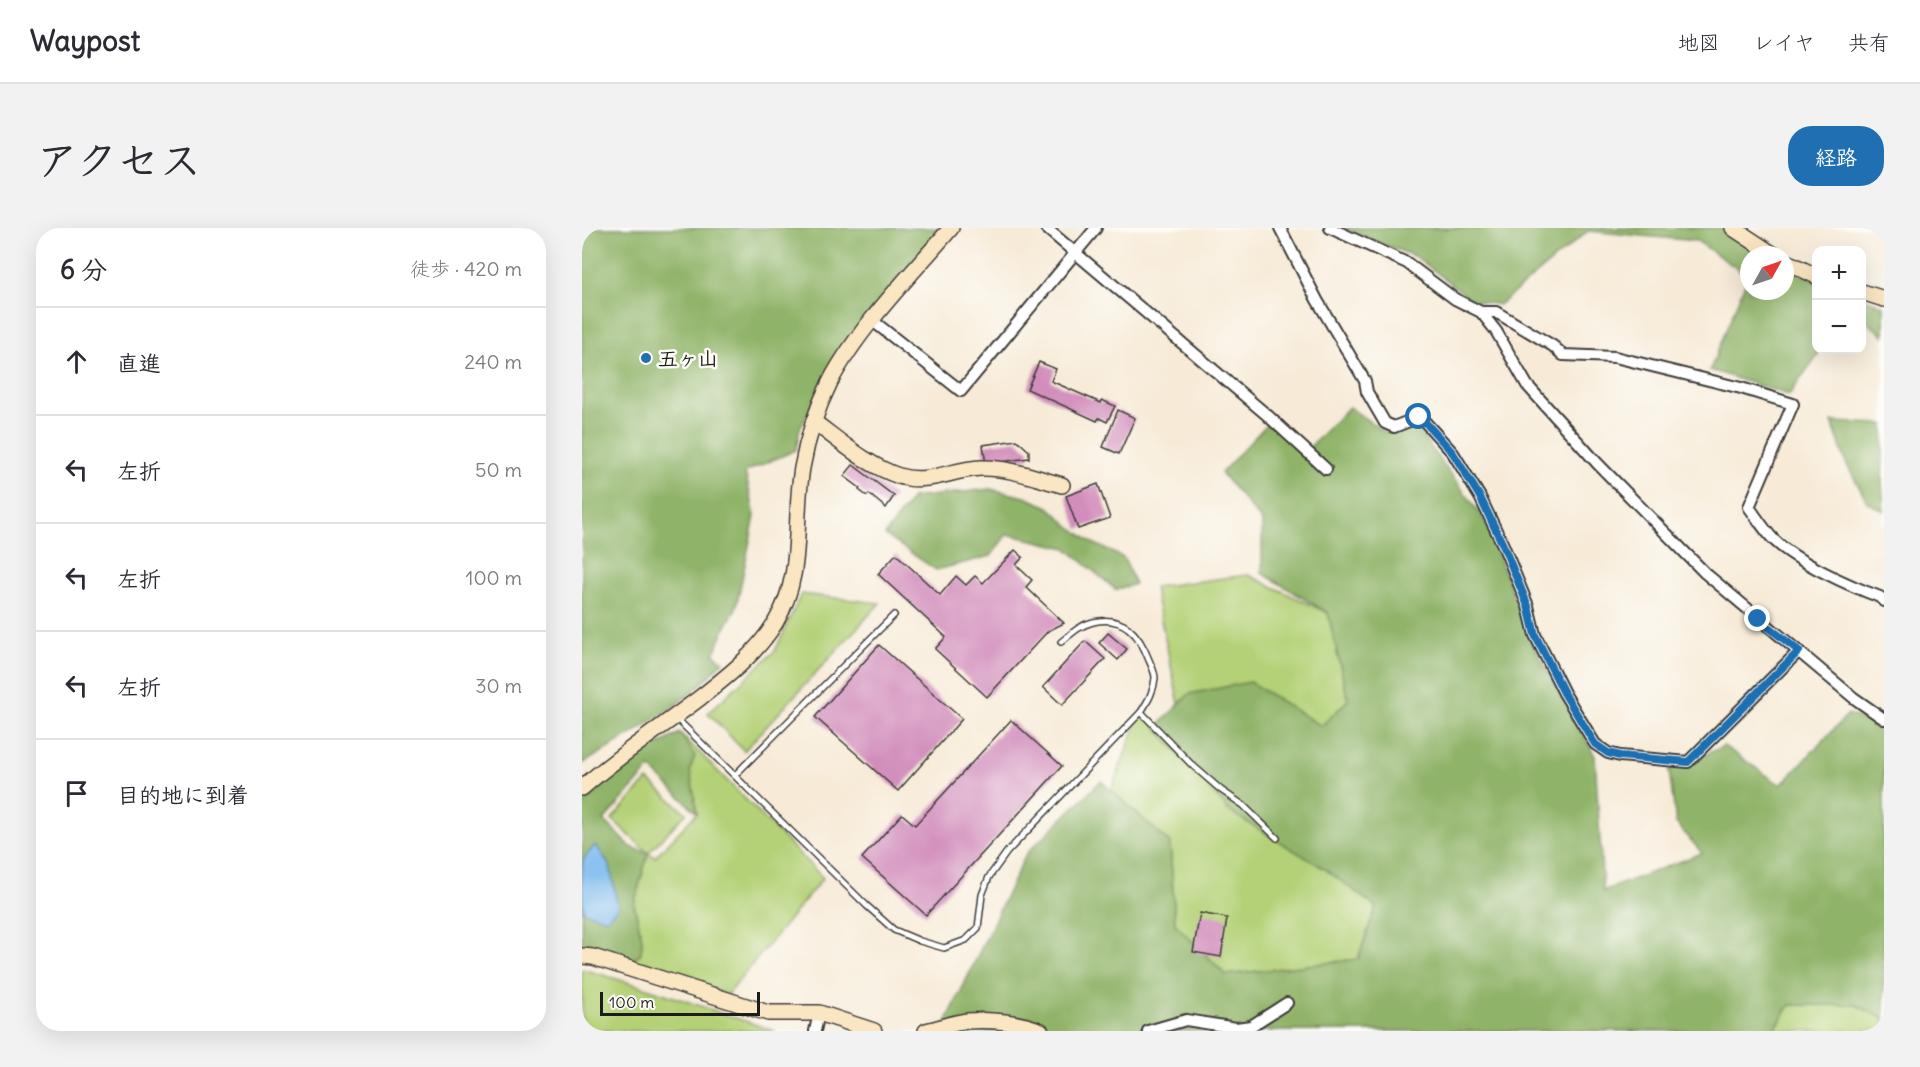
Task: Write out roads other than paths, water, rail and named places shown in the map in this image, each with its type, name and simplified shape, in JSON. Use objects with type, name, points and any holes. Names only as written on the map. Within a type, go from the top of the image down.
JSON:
[{"type":"street","points":[[582,789],[742,665],[775,624],[792,584],[797,548],[802,469],[814,422],[830,382],[873,321],[951,228]]},
{"type":"street","points":[[1046,228],[1267,415],[1326,469]]},
{"type":"street","points":[[873,321],[961,391],[1096,228]]},
{"type":"street","points":[[1280,228],[1317,300],[1365,381],[1367,392],[1385,423],[1394,427],[1419,417],[1453,453],[1466,472],[1503,545],[1528,606],[1535,635],[1564,693],[1595,744],[1608,753],[1620,756],[1688,762],[1799,651]]},
{"type":"street","points":[[1330,228],[1407,263],[1455,298],[1481,312],[1496,331],[1527,385],[1597,463],[1705,573],[1854,698],[1884,719]]},
{"type":"street","points":[[1733,228],[1760,246]]},
{"type":"street","points":[[1794,265],[1812,274]]},
{"type":"street","points":[[1866,293],[1884,299]]},
{"type":"street","points":[[1481,312],[1496,312],[1553,346],[1563,355],[1615,357],[1741,387],[1793,404],[1749,507],[1774,540],[1790,552],[1884,601]]},
{"type":"street","points":[[814,422],[883,470],[902,477],[927,479],[981,468],[1021,473],[1062,485]]},
{"type":"street","points":[[582,956],[593,957],[768,1013],[819,1013],[874,1031]]},
{"type":"street","points":[[1148,1031],[1186,1020],[1236,1028],[1251,1026],[1287,1003]]},
{"type":"street","points":[[815,1031],[819,1013]]},
{"type":"street","points":[[926,1031],[966,1021],[989,1020],[1030,1026],[1041,1031]]},
{"type":"lane","points":[[735,775],[894,615]]},
{"type":"lane","points":[[674,717],[894,930],[944,948],[966,940],[978,928],[982,895],[988,878],[1007,852],[1141,712],[1151,697],[1155,675],[1143,644],[1129,627],[1114,622],[1094,621],[1080,626],[1061,642]]},
{"type":"lane","points":[[1141,712],[1191,764],[1221,790],[1243,805],[1277,837]]},
{"type":"water","points":[[596,845],[610,866],[618,907],[607,919],[584,912],[583,861]]},
{"type":"place","name":"五ヶ山","points":[[646,358]]}]
